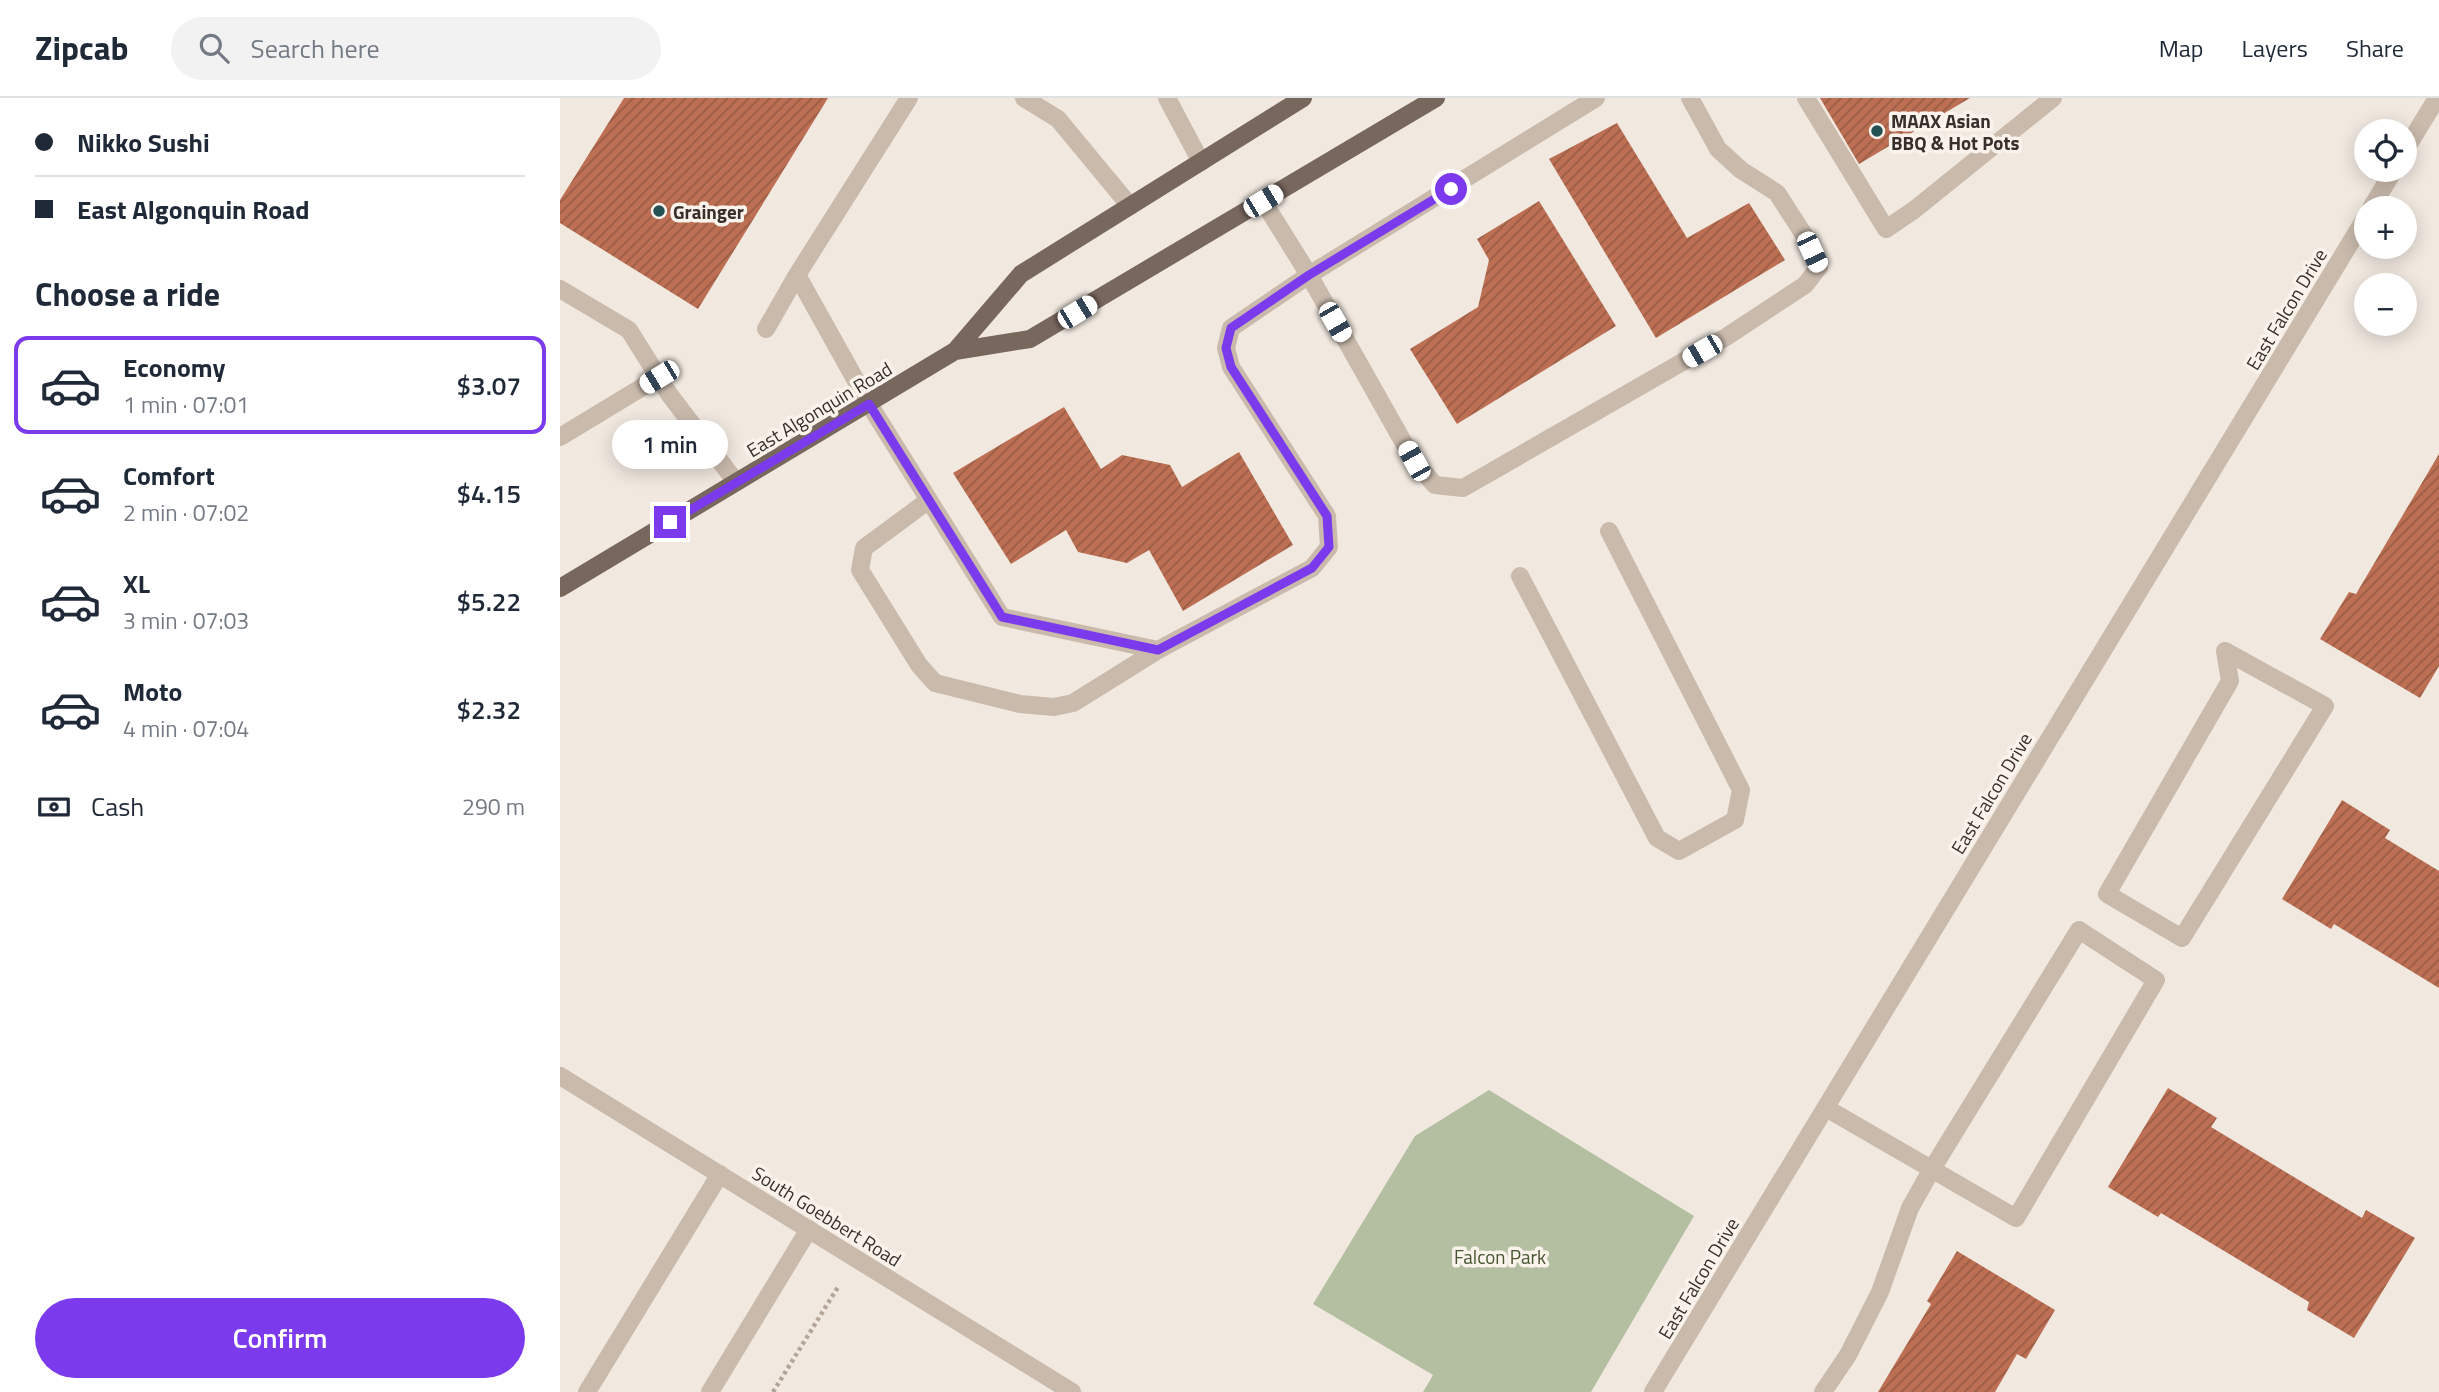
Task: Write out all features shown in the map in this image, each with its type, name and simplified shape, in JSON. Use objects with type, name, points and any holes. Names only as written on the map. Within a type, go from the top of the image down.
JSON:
[{"type":"main road","name":"East Algonquin Road","points":[[560,588],[955,351],[1021,274],[1303,98]]},
{"type":"main road","name":"East Algonquin Road","points":[[955,351],[1030,339],[1436,98]]},
{"type":"street","points":[[766,329],[909,98]]},
{"type":"street","points":[[1024,98],[1058,119],[1130,206]]},
{"type":"street","points":[[1167,98],[1201,162]]},
{"type":"street","points":[[929,500],[864,548],[860,570],[919,665],[935,682],[1020,704],[1054,708],[1073,703],[1158,650],[1312,568],[1329,547],[1327,516],[1231,367],[1226,348],[1231,328],[1309,275],[1596,98]]},
{"type":"street","points":[[1263,201],[1309,275],[1414,461],[1435,485],[1463,488],[1726,337],[1805,285],[1819,267],[1806,238],[1777,193],[1741,170],[1718,149],[1690,98]]},
{"type":"street","points":[[1806,98],[1886,229],[1914,210],[2053,98]]},
{"type":"street","points":[[2417,131],[2437,98]]},
{"type":"street","name":"East Falcon Drive","points":[[1653,1392],[2354,237]]},
{"type":"street","points":[[797,275],[869,404],[1002,617],[1158,650]]},
{"type":"street","points":[[560,289],[629,330],[659,377],[736,482]]},
{"type":"street","points":[[560,437],[659,377]]},
{"type":"street","points":[[1520,576],[1657,838],[1679,851],[1735,820],[1741,790],[1609,531]]},
{"type":"street","points":[[2225,651],[2325,706],[2182,938],[2107,894],[2230,681],[2225,651]]},
{"type":"street","points":[[1823,1392],[1848,1355],[1880,1292],[1910,1208],[1931,1169],[2079,930],[2156,980],[2016,1218],[1931,1169],[1826,1108]]},
{"type":"street","name":"South Goebbert Road","points":[[560,1076],[1072,1392]]},
{"type":"street","points":[[587,1392],[720,1174]]},
{"type":"street","points":[[710,1392],[809,1229]]},
{"type":"path","points":[[773,1392],[838,1287]]},
{"type":"green space","name":"Falcon Park","points":[[1489,1090],[1694,1216],[1591,1392],[1423,1392],[1433,1375],[1313,1304],[1415,1136]]},
{"type":"building","name":"Grainger","points":[[624,98],[828,98],[698,309],[560,223],[560,200]]},
{"type":"building","name":"MAAX Asian BBQ & Hot Pots","points":[[1820,98],[1970,98],[1859,164]]},
{"type":"building","points":[[1617,123],[1687,238],[1749,203],[1785,260],[1656,338],[1549,159]]},
{"type":"building","points":[[1539,201],[1616,326],[1457,424],[1410,349],[1478,307],[1489,260],[1477,239]]},
{"type":"building","points":[[1064,407],[1101,469],[1122,455],[1170,465],[1182,487],[1239,452],[1293,545],[1183,611],[1149,550],[1127,563],[1078,552],[1066,530],[1011,564],[953,473]]},
{"type":"building","points":[[2439,454],[2439,666],[2420,698],[2320,639],[2349,592],[2356,594]]},
{"type":"building","points":[[2342,800],[2390,830],[2385,838],[2439,871],[2439,988],[2334,924],[2331,929],[2282,899]]},
{"type":"building","points":[[2168,1088],[2217,1118],[2211,1127],[2362,1218],[2366,1210],[2415,1238],[2354,1338],[2307,1310],[2309,1302],[2161,1213],[2158,1217],[2108,1187]]},
{"type":"building","points":[[1957,1251],[2055,1310],[2026,1359],[2017,1354],[1995,1392],[1878,1392],[1931,1304],[1927,1301]]},
{"type":"place","name":"MAAX Asian BBQ & Hot Pots","points":[[1877,131]]},
{"type":"place","name":"Grainger","points":[[659,211]]},
{"type":"route","points":[[670,522],[869,404],[1002,617],[1158,650],[1312,568],[1329,547],[1327,516],[1231,367],[1226,348],[1231,328],[1309,275],[1451,189]]}]
